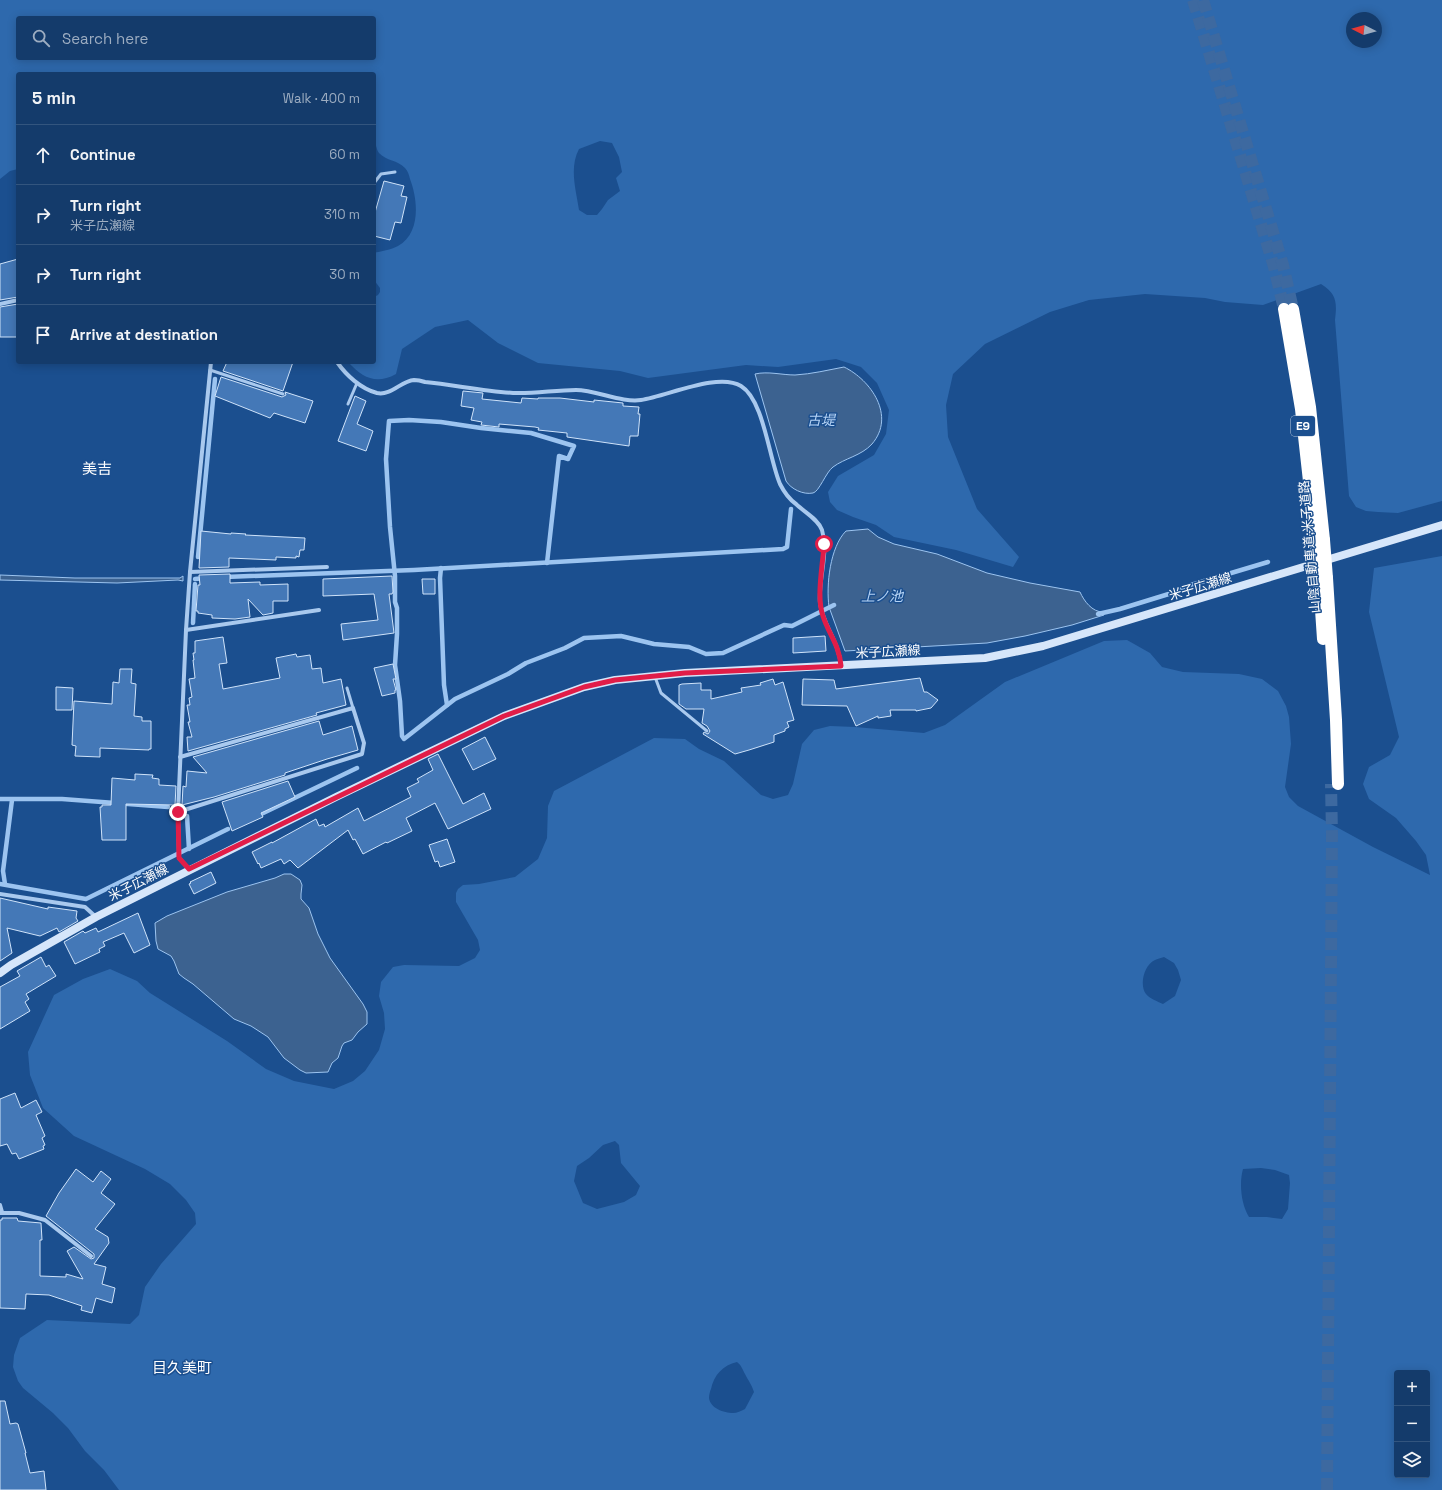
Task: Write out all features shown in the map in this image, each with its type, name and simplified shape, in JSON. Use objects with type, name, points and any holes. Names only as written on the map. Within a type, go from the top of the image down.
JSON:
[{"type":"highway","name":"山陰自動車道;米子道路","points":[[1289,309],[1301,409],[1320,542],[1323,579],[1328,722],[1334,784]]},
{"type":"main road","name":"米子広瀬線","points":[[0,973],[11,965],[96,917],[189,869],[504,716],[584,687],[615,680],[729,670],[841,666],[985,658],[1043,646],[1442,525]]},
{"type":"street","points":[[0,304],[16,300]]},
{"type":"street","points":[[189,869],[179,858],[178,812],[180,757],[190,572],[211,364]]},
{"type":"street","points":[[338,364],[357,383],[381,394],[413,380],[512,393],[534,394],[577,390],[639,401],[711,382],[733,382],[742,386],[750,394],[758,411],[780,483],[787,496],[816,521],[822,530],[824,544],[820,590],[822,616],[840,654],[841,666]]},
{"type":"street","points":[[190,572],[327,567]]},
{"type":"street","points":[[186,630],[319,610]]},
{"type":"street","points":[[178,812],[362,754],[364,743],[353,708],[180,757]]},
{"type":"street","points":[[0,894],[85,907],[96,917]]},
{"type":"street","points":[[0,1205],[1,1213],[19,1213],[45,1220],[91,1256]]},
{"type":"lane","points":[[376,180],[381,174],[395,172]]},
{"type":"lane","points":[[210,370],[283,394]]},
{"type":"lane","points":[[348,404],[357,383]]},
{"type":"lane","points":[[655,676],[661,692],[707,731]]},
{"type":"lane","points":[[347,688],[353,708]]},
{"type":"shaded area","points":[[0,0],[1442,0],[1442,501],[1398,513],[1378,512],[1366,511],[1356,507],[1349,496],[1335,320],[1336,304],[1330,291],[1321,284],[1263,305],[1225,302],[1205,298],[1145,294],[1089,300],[1050,312],[985,344],[953,374],[946,405],[948,437],[977,509],[1019,557],[1013,567],[956,550],[894,537],[876,525],[837,510],[830,502],[828,492],[838,476],[874,455],[886,434],[889,410],[877,383],[861,367],[836,359],[778,367],[746,365],[648,378],[620,371],[538,363],[498,343],[468,320],[435,327],[402,349],[396,374],[382,379],[376,379],[365,376],[359,372],[350,364],[376,364],[376,296],[380,292],[380,288],[376,283],[376,252],[398,246],[405,240],[411,233],[416,216],[415,196],[408,172],[402,165],[385,158],[377,150],[376,72],[16,72],[16,170],[10,171],[0,179]],"holes":[[[600,141],[612,143],[619,157],[622,172],[616,178],[620,191],[608,200],[597,215],[587,215],[579,210],[574,179],[574,164],[576,156],[579,149]]]},
{"type":"shaded area","points":[[1442,556],[1442,1490],[119,1490],[104,1470],[85,1451],[68,1428],[53,1413],[23,1388],[18,1381],[13,1367],[14,1355],[20,1338],[47,1320],[130,1324],[139,1315],[145,1287],[161,1264],[196,1224],[195,1213],[186,1200],[170,1184],[145,1169],[74,1136],[43,1108],[30,1075],[28,1052],[54,995],[83,979],[110,969],[137,981],[150,993],[227,1041],[266,1069],[294,1081],[334,1089],[353,1081],[365,1071],[379,1050],[385,1029],[384,1013],[379,996],[381,982],[393,967],[404,965],[459,966],[475,958],[480,950],[478,940],[456,902],[456,893],[463,885],[479,884],[515,877],[538,859],[547,838],[548,806],[554,791],[654,738],[685,739],[699,749],[724,761],[761,795],[773,799],[788,795],[793,784],[802,744],[814,730],[830,726],[924,733],[945,725],[1005,682],[1104,641],[1127,640],[1150,653],[1162,667],[1183,672],[1239,674],[1262,679],[1278,691],[1286,706],[1289,717],[1291,744],[1285,787],[1289,797],[1298,806],[1373,847],[1430,875],[1426,855],[1416,841],[1396,818],[1369,799],[1363,784],[1369,767],[1390,755],[1399,737],[1369,612],[1374,568]],"holes":[[[1164,957],[1174,963],[1181,980],[1175,996],[1163,1004],[1152,999],[1146,994],[1143,981],[1145,971],[1148,966],[1155,960]],[[615,1141],[619,1145],[621,1163],[640,1186],[636,1195],[624,1202],[597,1209],[583,1203],[574,1181],[577,1166],[589,1158],[603,1145]],[[1261,1168],[1275,1170],[1289,1175],[1290,1183],[1288,1209],[1282,1219],[1249,1217],[1246,1212],[1241,1181],[1243,1169]],[[732,1363],[739,1363],[754,1392],[745,1409],[739,1412],[729,1413],[712,1405],[709,1398],[714,1379],[723,1368]]]},
{"type":"water","name":"古堤","points":[[844,367],[863,381],[877,400],[881,411],[882,422],[879,433],[868,448],[833,467],[815,492],[805,493],[798,491],[791,487],[786,481],[755,374],[770,373],[795,375]]},
{"type":"water","name":"上ノ池","points":[[868,529],[878,537],[894,544],[937,554],[987,573],[1080,592],[1092,608],[1099,612],[1103,612],[1104,615],[1072,625],[987,643],[845,651],[829,607],[828,588],[830,567],[836,547],[846,531]]},
{"type":"water","points":[[0,575],[75,578],[180,578],[183,576],[183,581],[117,583],[0,580]]},
{"type":"water","points":[[284,874],[291,874],[300,880],[302,885],[301,899],[309,908],[318,934],[330,958],[363,1004],[367,1012],[367,1024],[352,1040],[344,1043],[338,1058],[332,1063],[328,1072],[306,1073],[284,1058],[268,1037],[251,1026],[234,1019],[179,974],[171,956],[158,949],[156,941],[155,923],[167,916],[227,892]]},
{"type":"building","points":[[384,181],[404,186],[401,196],[407,197],[401,223],[395,222],[390,240],[376,236],[376,209]]},
{"type":"building","points":[[16,260],[16,297],[0,300],[0,264]]},
{"type":"building","points":[[16,304],[16,337],[0,337],[0,307]]},
{"type":"building","points":[[226,364],[292,364],[283,391],[223,371]]},
{"type":"building","points":[[221,377],[282,397],[286,395],[285,392],[313,401],[305,423],[274,413],[270,418],[215,396]]},
{"type":"building","points":[[463,391],[483,393],[482,399],[521,403],[522,398],[560,398],[594,402],[594,400],[623,403],[623,406],[639,407],[638,414],[640,414],[638,436],[630,436],[629,446],[567,437],[567,433],[538,430],[539,428],[535,427],[499,424],[499,427],[481,425],[482,422],[471,420],[474,408],[461,406]]},
{"type":"building","points":[[355,396],[366,401],[357,424],[373,431],[366,451],[338,441]]},
{"type":"building","points":[[201,531],[305,538],[304,550],[300,550],[299,557],[296,556],[296,558],[276,557],[276,560],[229,558],[229,567],[199,568]]},
{"type":"building","points":[[230,574],[230,583],[260,582],[260,585],[288,584],[288,601],[273,601],[273,613],[263,615],[248,599],[250,617],[235,619],[212,618],[212,615],[198,613],[198,611],[196,611],[198,585],[200,585],[199,575]]},
{"type":"building","points":[[392,576],[393,592],[392,594],[389,594],[394,633],[343,640],[341,624],[378,620],[374,594],[323,596],[323,579]]},
{"type":"building","points":[[422,579],[435,579],[435,594],[423,594]]},
{"type":"building","points":[[825,636],[826,651],[793,653],[793,638]]},
{"type":"building","points":[[223,637],[227,663],[219,664],[223,689],[280,678],[276,658],[296,654],[297,657],[310,655],[312,669],[321,668],[323,683],[341,679],[346,705],[316,713],[317,715],[188,751],[187,737],[192,737],[188,722],[190,722],[187,705],[190,705],[189,698],[192,697],[189,679],[195,678],[193,653],[195,653],[195,641]]},
{"type":"building","points":[[393,664],[396,679],[393,679],[396,690],[395,693],[382,696],[374,668]]},
{"type":"building","points":[[120,669],[132,669],[131,683],[136,684],[134,716],[142,717],[142,721],[151,721],[151,749],[100,748],[100,757],[75,756],[76,746],[72,745],[74,701],[112,704],[113,682],[119,683]]},
{"type":"building","points":[[920,678],[924,692],[927,692],[938,700],[931,708],[916,711],[890,710],[891,716],[878,718],[878,716],[856,726],[847,706],[802,705],[803,679],[834,680],[836,689]]},
{"type":"building","points":[[773,679],[775,685],[783,682],[794,720],[787,722],[789,727],[785,729],[785,731],[774,735],[774,742],[735,754],[703,734],[704,732],[708,734],[710,731],[707,726],[702,723],[704,709],[686,709],[679,704],[679,685],[682,684],[701,683],[701,690],[711,690],[711,699],[742,692],[741,688],[761,685],[760,683]]},
{"type":"building","points":[[56,687],[73,688],[72,710],[56,710]]},
{"type":"building","points":[[319,721],[323,735],[352,726],[358,750],[285,773],[285,775],[214,797],[182,805],[183,786],[186,787],[187,771],[207,773],[193,757]]},
{"type":"building","points":[[485,737],[496,759],[473,770],[462,749]]},
{"type":"building","points":[[438,754],[463,804],[484,793],[491,809],[448,829],[435,803],[406,818],[412,831],[363,854],[348,830],[298,868],[290,860],[284,864],[281,859],[261,868],[259,863],[258,864],[252,852],[316,819],[319,826],[324,824],[325,827],[358,808],[364,821],[411,797],[407,788],[419,782],[417,779],[433,770],[428,759]]},
{"type":"building","points":[[135,774],[153,775],[152,778],[159,779],[159,785],[176,786],[175,805],[126,804],[126,840],[102,840],[100,807],[102,807],[102,805],[111,805],[112,778],[135,780]]},
{"type":"building","points":[[288,781],[295,797],[261,813],[263,817],[232,831],[222,802]]},
{"type":"building","points":[[447,839],[455,862],[440,867],[438,861],[435,862],[429,845]]},
{"type":"building","points":[[211,872],[216,883],[194,894],[189,884],[191,883],[190,882]]},
{"type":"building","points":[[0,898],[48,909],[48,907],[77,911],[76,918],[78,921],[59,932],[57,928],[40,936],[7,928],[12,953],[0,961]]},
{"type":"building","points":[[138,913],[150,945],[134,953],[124,933],[103,942],[105,946],[99,949],[100,952],[75,964],[64,942],[83,931],[85,933],[96,928],[98,932]]},
{"type":"building","points":[[41,957],[46,967],[49,965],[56,976],[26,994],[29,999],[25,1002],[30,1011],[0,1029],[0,987],[20,976],[17,971]]},
{"type":"building","points":[[15,1093],[21,1108],[36,1100],[42,1112],[36,1115],[45,1136],[42,1138],[45,1145],[43,1146],[44,1149],[19,1159],[16,1153],[12,1154],[7,1144],[0,1146],[0,1099]]},
{"type":"building","points":[[76,1169],[93,1182],[101,1171],[111,1179],[101,1193],[115,1204],[95,1229],[108,1237],[109,1243],[94,1264],[106,1267],[102,1284],[115,1288],[112,1303],[96,1298],[92,1313],[81,1310],[82,1306],[49,1295],[26,1294],[25,1309],[0,1308],[0,1220],[2,1220],[2,1218],[17,1218],[18,1221],[41,1223],[42,1240],[40,1240],[40,1276],[66,1277],[66,1274],[83,1279],[67,1251],[74,1247],[91,1259],[94,1258],[94,1254],[46,1216],[59,1193]]},
{"type":"building","points":[[0,1401],[5,1401],[10,1424],[18,1424],[30,1473],[44,1471],[46,1490],[0,1490]]},
{"type":"waterway","points":[[198,557],[215,379]]},
{"type":"waterway","points":[[547,563],[559,456],[568,459],[574,446],[531,433],[441,422],[409,420],[389,421],[386,459],[390,527],[395,576],[395,602],[397,608],[395,665],[400,701],[402,736],[404,739],[455,699],[508,674],[526,663],[565,648],[584,638],[621,636],[654,644],[689,647],[706,654],[723,653],[784,625],[792,626],[834,605]]},
{"type":"waterway","points":[[225,577],[414,570],[783,549],[787,547],[791,509]]},
{"type":"waterway","points":[[1098,614],[1120,609],[1172,593],[1191,585],[1268,562]]},
{"type":"waterway","points":[[441,568],[440,578],[444,685],[447,705]]},
{"type":"waterway","points":[[195,579],[205,578]]},
{"type":"waterway","points":[[193,623],[195,584]]},
{"type":"waterway","points":[[257,816],[357,768]]},
{"type":"waterway","points":[[0,799],[62,799],[168,807]]},
{"type":"waterway","points":[[5,884],[3,871],[12,800]]},
{"type":"waterway","points":[[187,816],[189,849]]},
{"type":"waterway","points":[[0,884],[86,899],[228,829]]},
{"type":"tunnel","points":[[1193,0],[1274,267],[1284,309]]},
{"type":"tunnel","points":[[1203,0],[1283,265],[1293,309]]},
{"type":"tunnel","points":[[1327,1490],[1332,834],[1331,784]]},
{"type":"district","name":"美吉","points":[[97,469]]},
{"type":"district","name":"目久美町","points":[[182,1368]]},
{"type":"route","points":[[178,812],[179,858],[189,869],[504,716],[538,702],[584,687],[615,680],[685,673],[841,666],[840,654],[822,616],[820,602],[824,544]]}]
